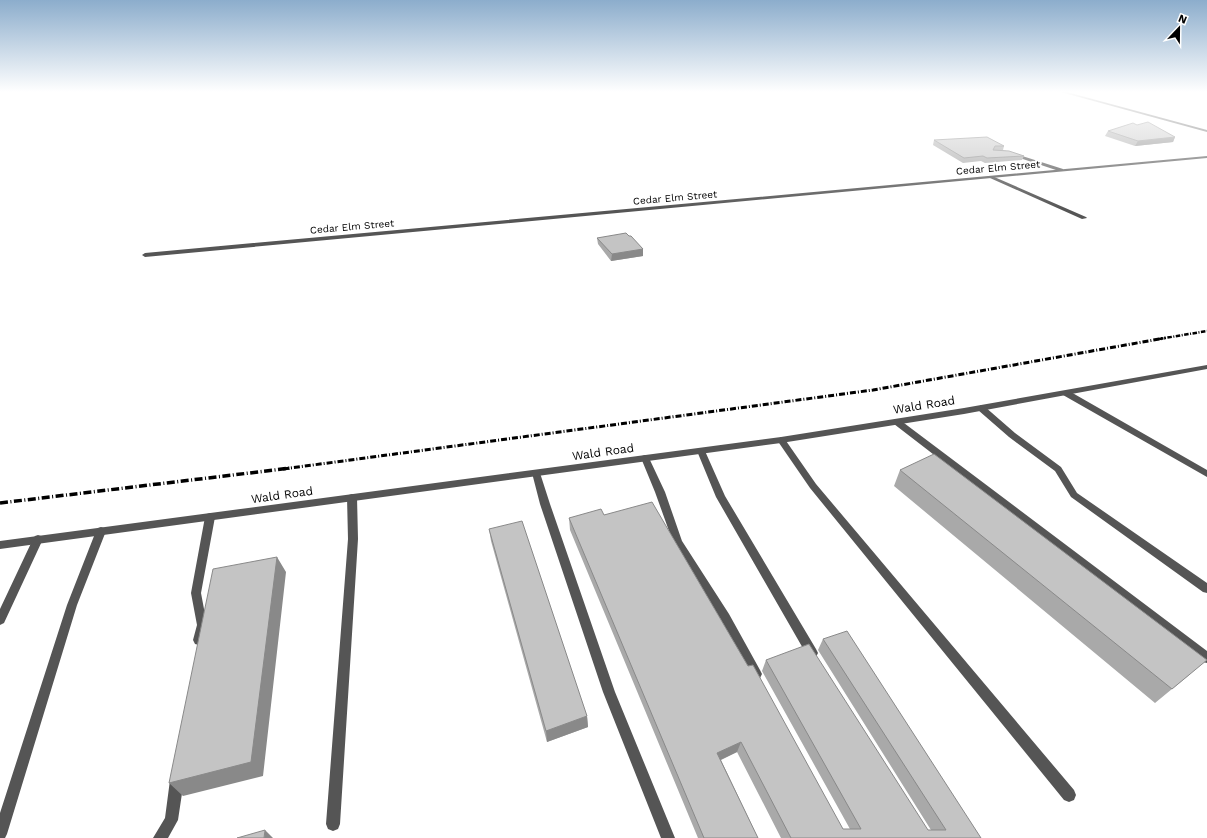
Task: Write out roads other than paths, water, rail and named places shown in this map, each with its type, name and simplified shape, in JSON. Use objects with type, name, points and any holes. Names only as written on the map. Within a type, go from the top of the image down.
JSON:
[{"type":"street","points":[[1007,153],[1061,170]]},
{"type":"street","name":"Cedar Elm Street","points":[[145,255],[1207,157]]},
{"type":"street","points":[[992,177],[1084,218]]},
{"type":"street","name":"Wald Road","points":[[0,544],[781,440],[981,408],[1207,366]]},
{"type":"street","points":[[1066,392],[1207,474]]},
{"type":"street","points":[[981,408],[1012,435],[1058,469],[1074,495],[1207,589]]},
{"type":"street","points":[[897,422],[1207,658]]},
{"type":"street","points":[[781,440],[813,486],[1069,795]]},
{"type":"street","points":[[701,451],[722,497],[816,660]]},
{"type":"street","points":[[645,458],[660,492],[678,542],[725,618],[763,686]]},
{"type":"street","points":[[536,473],[545,504],[609,692],[668,838]]},
{"type":"street","points":[[333,824],[352,539],[352,497]]},
{"type":"street","points":[[198,649],[202,625],[196,593],[210,516]]},
{"type":"street","points":[[0,834],[72,605],[101,531]]},
{"type":"street","points":[[0,620],[38,539]]},
{"type":"street","points":[[160,838],[171,820],[179,765]]},
{"type":"railway","points":[[1165,338],[1207,331]]},
{"type":"railway","points":[[286,469],[873,390],[1165,338]]},
{"type":"railway","points":[[1159,339],[1165,338]]},
{"type":"railway","points":[[286,469],[291,468]]},
{"type":"railway","points":[[0,503],[286,469]]}]
